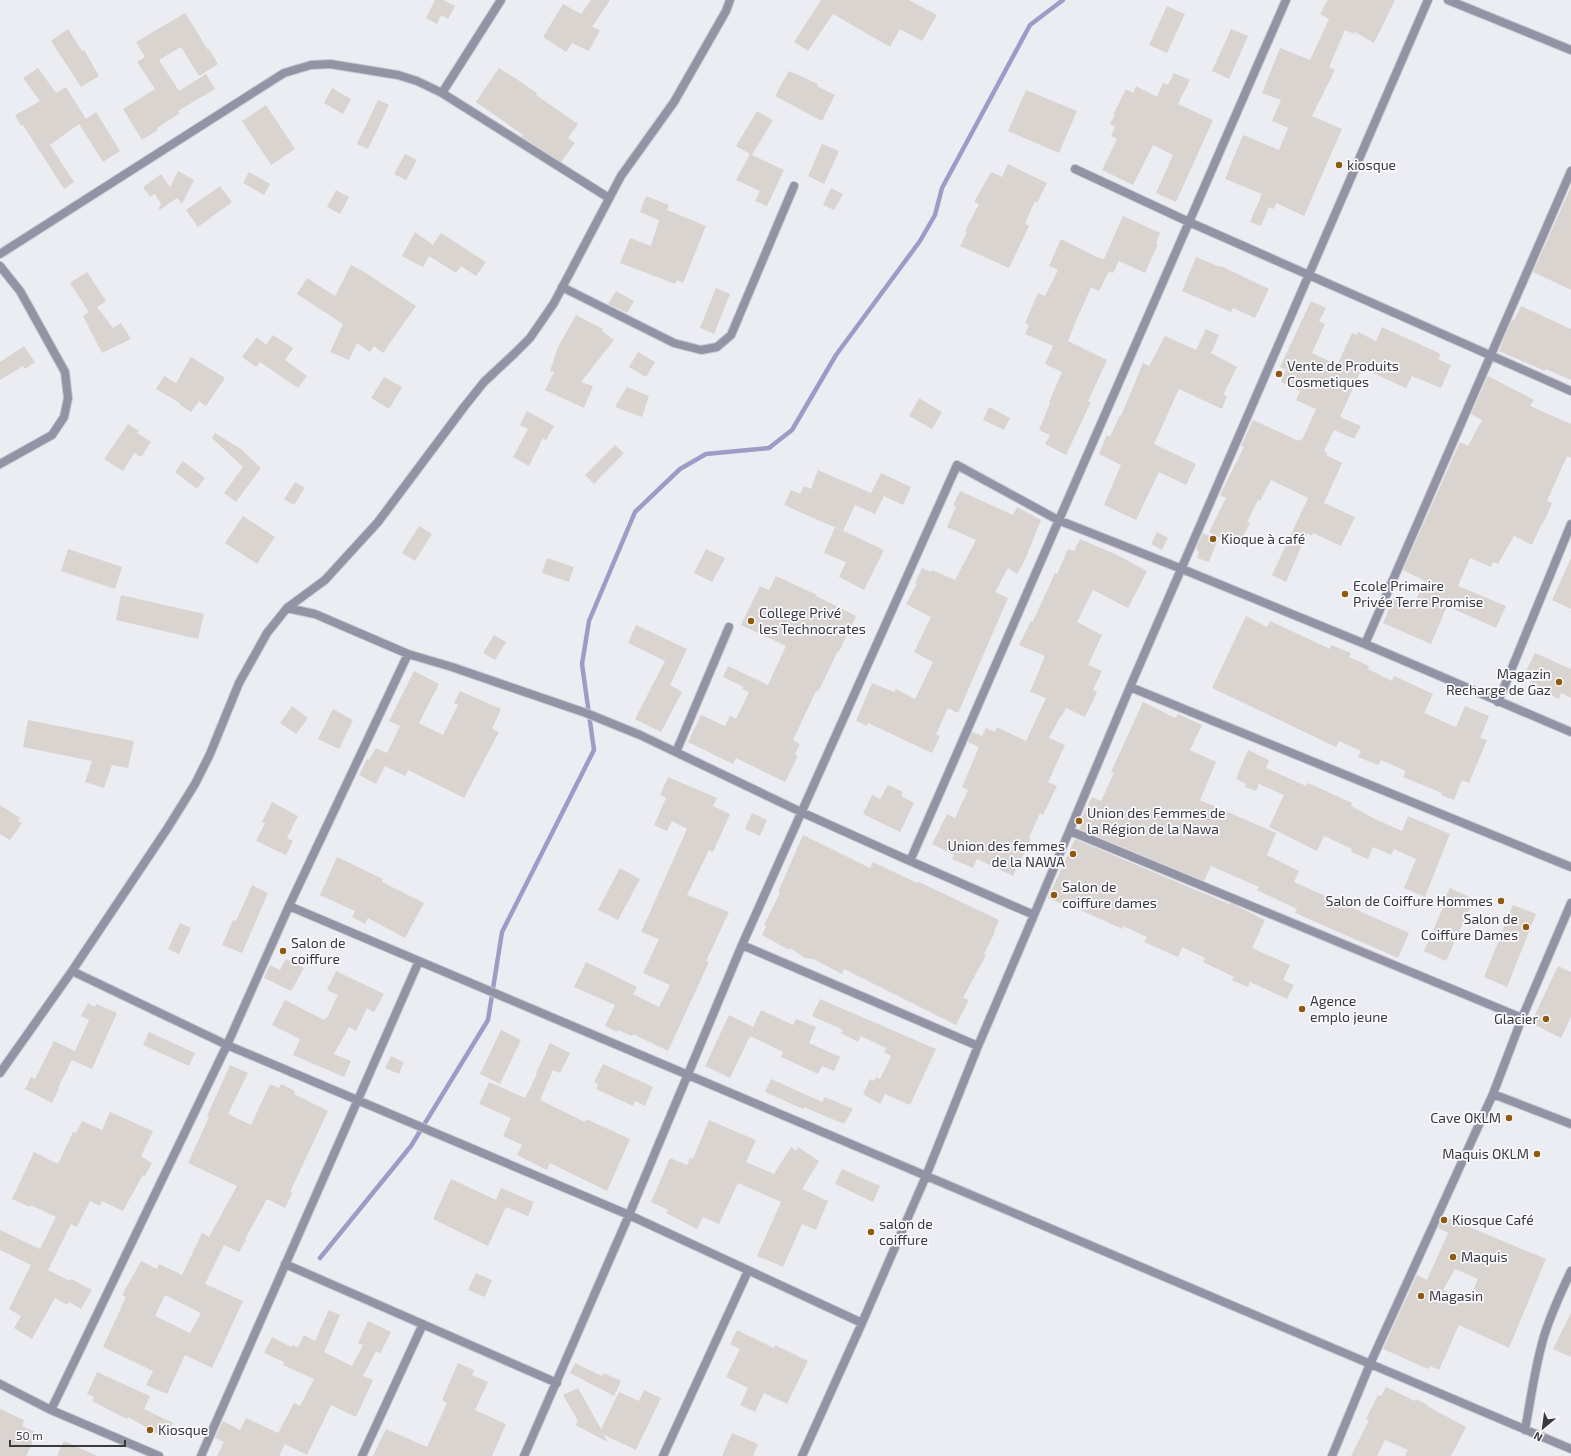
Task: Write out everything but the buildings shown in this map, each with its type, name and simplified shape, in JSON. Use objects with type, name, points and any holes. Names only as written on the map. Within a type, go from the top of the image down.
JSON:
[{"type":"street","points":[[442,93],[501,0]]},
{"type":"street","points":[[0,1073],[72,971],[167,829],[195,784],[210,754],[239,683],[267,633],[287,608],[325,580],[378,522],[484,382],[530,338],[554,303],[621,176],[674,102],[726,11],[730,0]]},
{"type":"street","points":[[910,861],[1286,0]]},
{"type":"street","points":[[802,1456],[862,1324],[926,1176],[978,1046],[1130,687],[1428,0]]},
{"type":"street","points":[[1448,0],[1571,50]]},
{"type":"street","points":[[0,254],[284,73],[311,65],[330,64],[398,75],[417,81],[442,93],[609,198]]},
{"type":"street","points":[[1075,169],[1189,222],[1571,391]]},
{"type":"street","points":[[1365,644],[1571,171]]},
{"type":"street","points":[[562,287],[674,343],[701,350],[717,347],[731,335],[794,186]]},
{"type":"street","points":[[0,266],[20,291],[65,372],[68,398],[64,417],[52,435],[0,464]]},
{"type":"street","points":[[524,1456],[629,1215],[742,945],[956,465],[1058,520],[1365,644],[1571,732]]},
{"type":"street","points":[[1498,702],[1571,524]]},
{"type":"street","points":[[287,608],[315,614],[408,654],[452,667],[586,712],[640,735],[801,812],[1034,915]]},
{"type":"street","points":[[676,752],[729,627]]},
{"type":"street","points":[[51,1410],[227,1045],[289,906],[408,654]]},
{"type":"street","points":[[1130,687],[1571,867]]},
{"type":"street","points":[[1070,831],[1522,1018]]},
{"type":"street","points":[[1332,1456],[1370,1364],[1493,1094],[1522,1018],[1571,903]]},
{"type":"street","points":[[289,906],[1571,1449]]},
{"type":"street","points":[[742,945],[978,1046]]},
{"type":"street","points":[[201,1456],[419,961]]},
{"type":"street","points":[[72,971],[227,1045],[629,1215],[862,1324]]},
{"type":"street","points":[[1493,1094],[1571,1124]]},
{"type":"street","points":[[285,1264],[557,1382]]},
{"type":"street","points":[[663,1456],[748,1271]]},
{"type":"street","points":[[1525,1430],[1538,1356],[1556,1301],[1571,1271]]},
{"type":"street","points":[[362,1456],[423,1324]]},
{"type":"street","points":[[0,1384],[51,1410],[159,1456]]},
{"type":"waterway","points":[[320,1258],[411,1146],[488,1020],[502,932],[594,750],[582,664],[589,621],[635,512],[680,469],[706,454],[769,448],[792,430],[836,355],[920,241],[935,215],[942,188],[1030,25],[1063,0]]},
{"type":"place","name":"kiosque","points":[[1339,165]]},
{"type":"place","name":"Vente de Produits Cosmetiques","points":[[1279,374]]},
{"type":"place","name":"Kioque à café","points":[[1213,539]]},
{"type":"place","name":"Ecole Primaire Privée Terre Promise","points":[[1345,594]]},
{"type":"place","name":"College Privé les Technocrates","points":[[751,621]]},
{"type":"place","name":"Magazin Recharge de Gaz","points":[[1559,682]]},
{"type":"place","name":"Union des Femmes de la Région de la Nawa","points":[[1079,821]]},
{"type":"place","name":"Union des femmes de la NAWA","points":[[1073,854]]},
{"type":"place","name":"Salon de coiffure dames","points":[[1054,895]]},
{"type":"place","name":"Salon de Coiffure Hommes","points":[[1501,901]]},
{"type":"place","name":"Salon de Coiffure Dames","points":[[1526,927]]},
{"type":"place","name":"Salon de coiffure","points":[[283,951]]},
{"type":"place","name":"Agence emplo jeune","points":[[1302,1009]]},
{"type":"place","name":"Glacier","points":[[1546,1019]]},
{"type":"place","name":"Cave OKLM","points":[[1509,1118]]},
{"type":"place","name":"Maquis OKLM","points":[[1537,1154]]},
{"type":"place","name":"Kiosque Café","points":[[1444,1220]]},
{"type":"place","name":"salon de coiffure","points":[[871,1232]]},
{"type":"place","name":"Maquis","points":[[1453,1257]]},
{"type":"place","name":"Magasin","points":[[1421,1296]]},
{"type":"place","name":"Kiosque","points":[[150,1430]]}]
